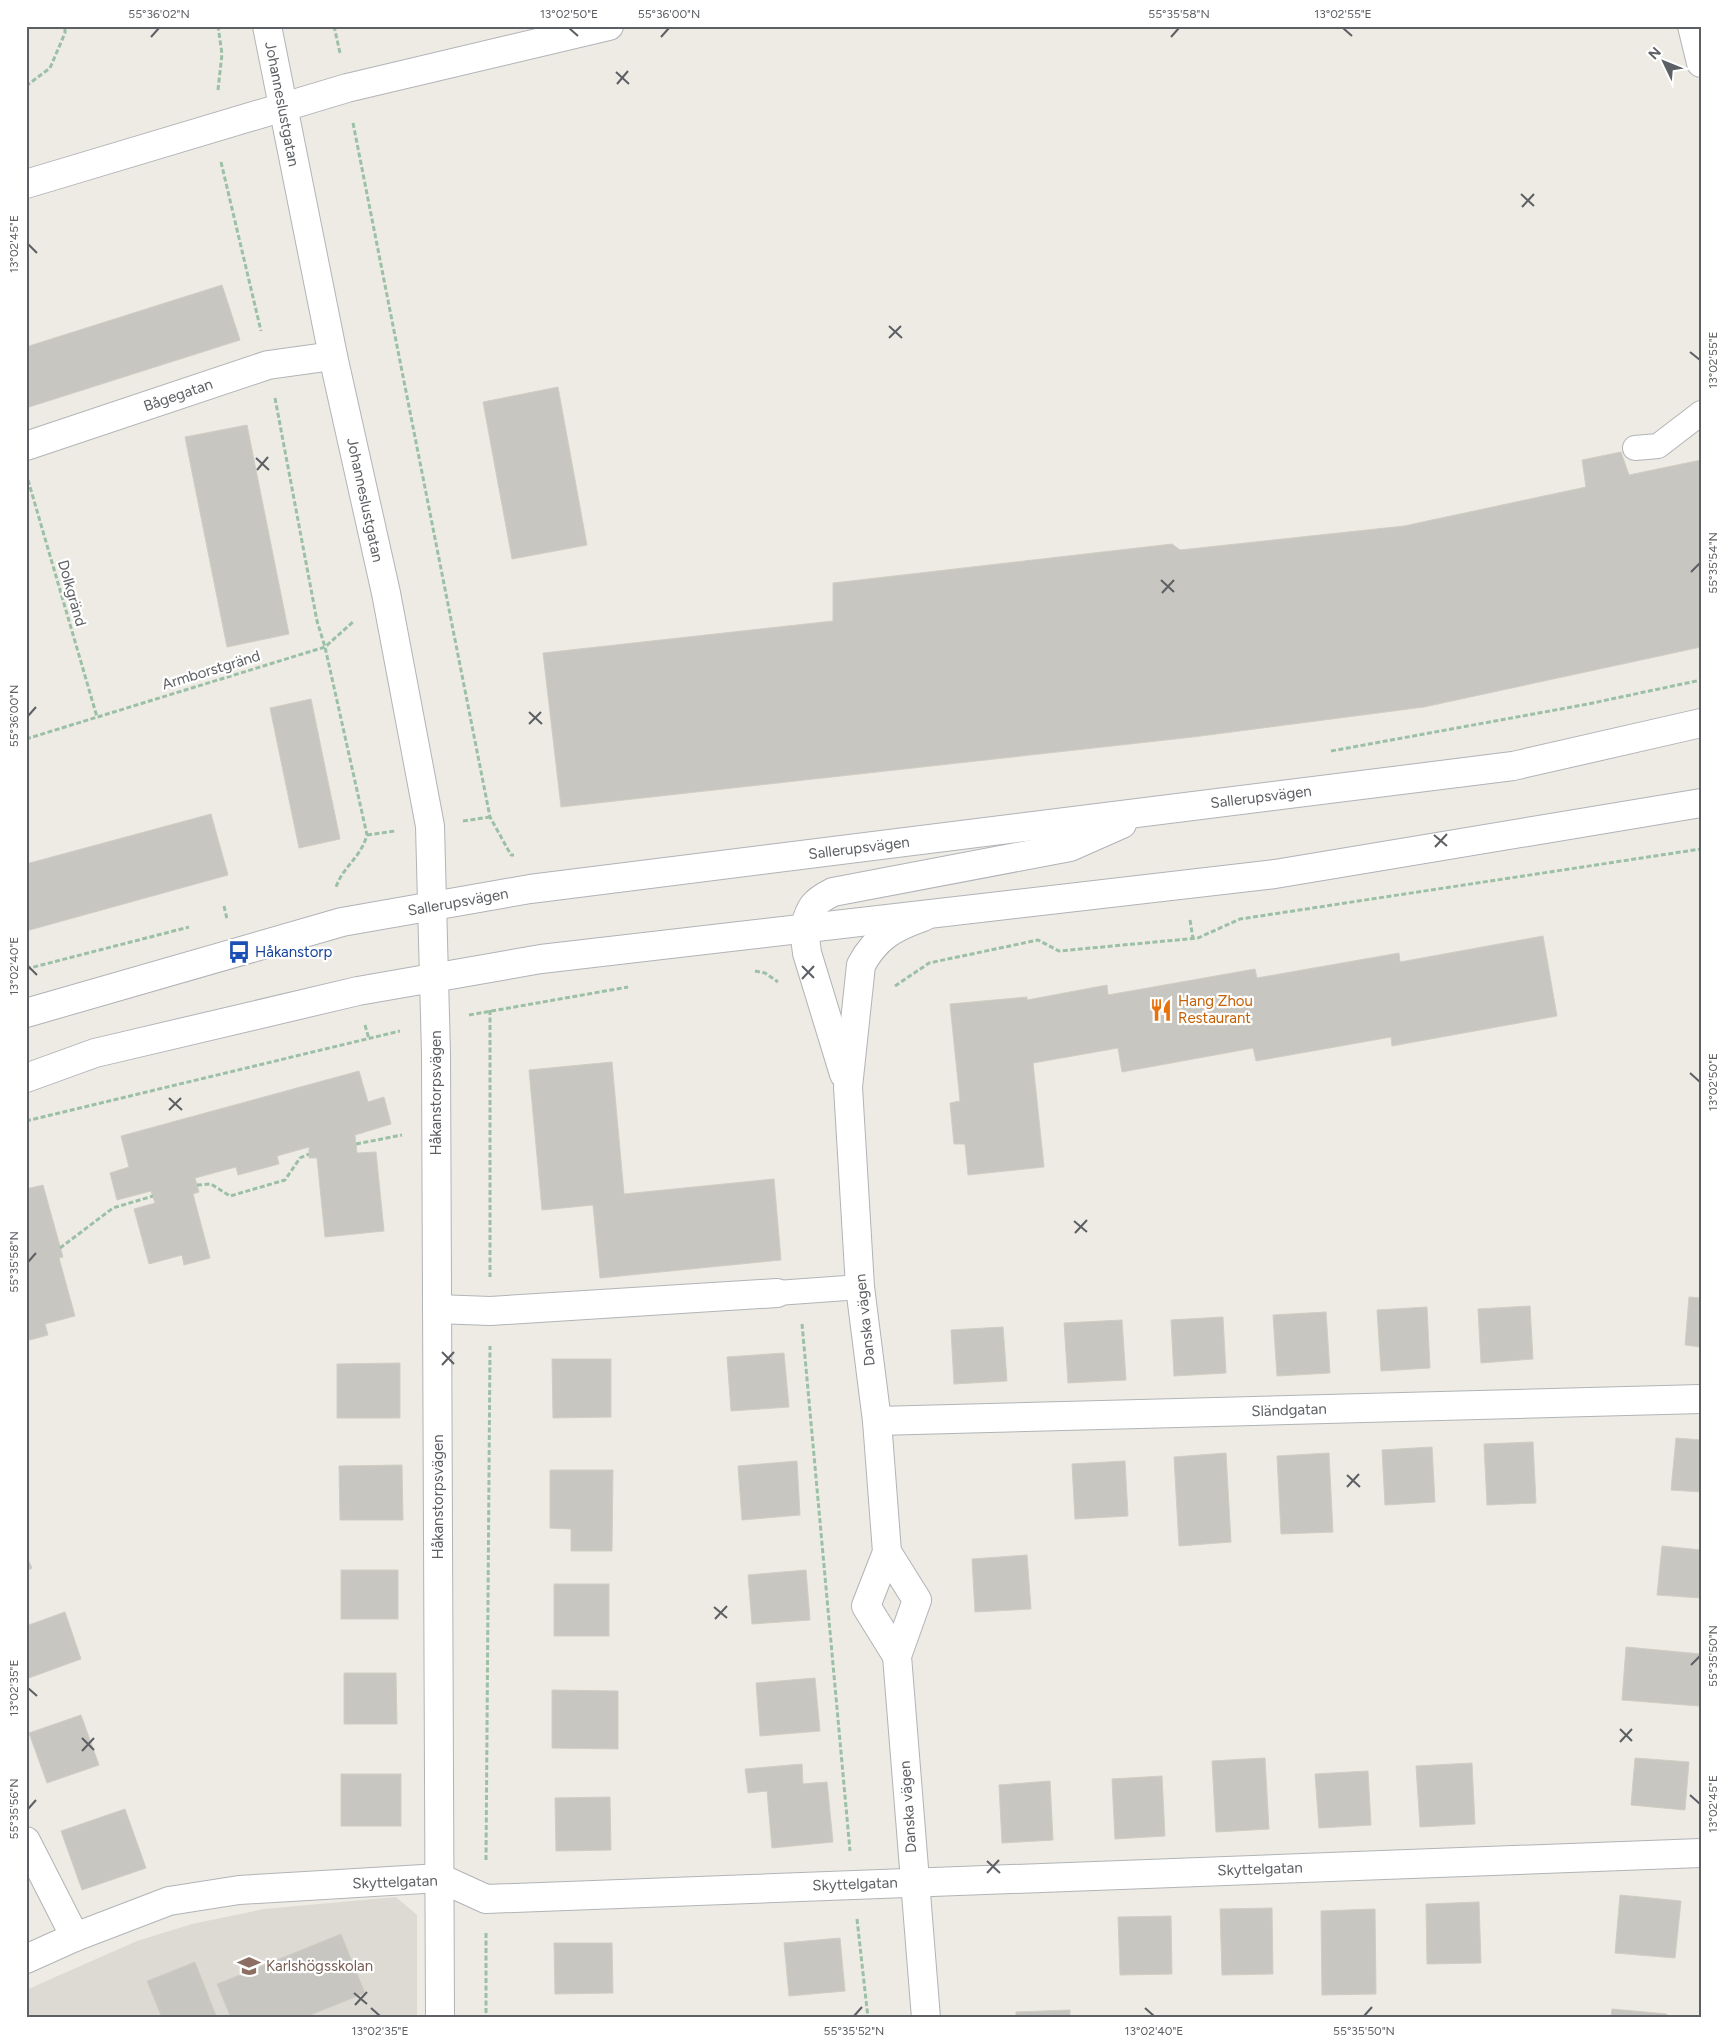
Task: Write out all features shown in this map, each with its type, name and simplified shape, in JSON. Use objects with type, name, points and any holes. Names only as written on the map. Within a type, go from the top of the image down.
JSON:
[{"type":"street","name":"Johanneslustgatan","points":[[267,26],[333,356],[386,593],[430,826],[434,977]]},
{"type":"street","points":[[26,184],[347,88],[608,26]]},
{"type":"street","points":[[1692,26],[1701,63]]},
{"type":"street","name":"Bågegatan","points":[[26,446],[268,365],[333,356]]},
{"type":"street","name":"Sallerupsvägen","points":[[26,1013],[342,922],[432,906],[540,888],[1513,766],[1701,723]]},
{"type":"street","points":[[26,1078],[95,1053],[358,990],[541,959],[1275,874],[1701,802]]},
{"type":"street","points":[[804,929],[809,910],[818,899],[833,892],[1070,847],[1154,811]]},
{"type":"street","name":"Danska vägen","points":[[897,1656],[866,1606],[887,1552],[877,1421],[860,1287],[848,1087],[857,986],[861,965],[871,947],[901,925],[933,913]]},
{"type":"street","name":"Danska vägen","points":[[804,929],[807,953],[848,1087]]},
{"type":"street","name":"Håkanstorpsvägen","points":[[434,977],[436,1023],[440,2018]]},
{"type":"street","points":[[437,1308],[490,1311],[788,1292]]},
{"type":"street","name":"Sländgatan","points":[[877,1421],[1701,1399]]},
{"type":"street","name":"Danska vägen","points":[[887,1552],[917,1600],[897,1656],[926,2018]]},
{"type":"street","points":[[26,1841],[75,1937]]},
{"type":"street","name":"Skyttelgatan","points":[[26,1959],[75,1937],[169,1902],[231,1891],[440,1878],[486,1899],[914,1881],[1701,1853]]},
{"type":"lane","points":[[1635,448],[1658,446],[1701,413]]},
{"type":"lane","points":[[788,1292],[860,1287]]},
{"type":"path","points":[[26,86],[50,68],[65,32],[65,26]]},
{"type":"path","points":[[218,26],[222,54],[213,127],[268,365],[317,621],[325,647],[367,835],[363,850],[340,876],[335,890],[342,922]]},
{"type":"path","points":[[334,26],[490,817],[511,855],[518,854]]},
{"type":"path","name":"Dolkgränd","points":[[26,474],[97,717]]},
{"type":"path","name":"Armborstgränd","points":[[26,739],[325,647],[386,593]]},
{"type":"path","points":[[1328,751],[1588,704],[1701,680]]},
{"type":"path","points":[[857,986],[891,989],[929,963],[1038,940],[1060,951],[1193,939],[1240,919],[1701,849]]},
{"type":"path","points":[[224,906],[227,920]]},
{"type":"path","points":[[220,919],[227,920],[234,916]]},
{"type":"path","points":[[1190,919],[1193,939]]},
{"type":"path","points":[[26,969],[192,926]]},
{"type":"path","points":[[750,970],[766,973],[795,992],[819,990]]},
{"type":"path","points":[[26,1121],[490,1010],[632,986]]},
{"type":"path","points":[[358,990],[369,1039]]},
{"type":"path","points":[[486,2018],[490,1010]]},
{"type":"path","points":[[356,1144],[436,1129]]},
{"type":"path","points":[[197,1185],[212,1184],[230,1196],[285,1180],[300,1158],[309,1154]]},
{"type":"path","points":[[60,1248],[113,1208],[153,1196]]},
{"type":"path","points":[[788,1292],[868,2018]]},
{"type":"shaded area","name":"Karlshögsskolan","points":[[396,1897],[417,1915],[417,2018],[26,2018],[26,1990],[137,1941],[192,1924],[264,1909]]},
{"type":"building","points":[[222,285],[240,340],[26,408],[26,347]]},
{"type":"building","points":[[558,387],[587,545],[512,559],[483,402]]},
{"type":"building","points":[[247,425],[289,634],[227,647],[185,437]]},
{"type":"building","points":[[1621,452],[1629,475],[1701,460],[1701,647],[1424,707],[1193,737],[561,807],[543,653],[833,621],[833,583],[1172,544],[1180,550],[1404,526],[1586,487],[1582,460]]},
{"type":"building","points":[[311,699],[340,839],[299,848],[270,708]]},
{"type":"building","points":[[211,814],[228,875],[26,931],[26,864]]},
{"type":"building","points":[[1543,936],[1557,1016],[1392,1046],[1391,1037],[1256,1061],[1253,1048],[1122,1072],[1118,1048],[1033,1063],[1044,1167],[968,1175],[965,1144],[954,1144],[950,1103],[960,1101],[950,1004],[1027,997],[1027,1000],[1107,985],[1108,995],[1255,969],[1257,978],[1399,953],[1400,962]]},
{"type":"building","points":[[612,1062],[624,1194],[774,1179],[781,1260],[600,1278],[593,1205],[542,1210],[529,1070]]},
{"type":"building","points":[[359,1071],[368,1102],[384,1097],[391,1124],[355,1135],[357,1153],[376,1152],[384,1231],[325,1237],[317,1158],[309,1158],[309,1147],[277,1156],[279,1164],[238,1175],[236,1167],[195,1178],[199,1192],[193,1194],[210,1258],[184,1265],[182,1255],[149,1264],[134,1209],[155,1203],[151,1191],[117,1200],[110,1173],[129,1167],[121,1136]]},
{"type":"building","points":[[43,1185],[63,1257],[59,1258],[75,1316],[45,1324],[48,1335],[26,1341],[26,1189]]},
{"type":"building","points":[[1689,1297],[1701,1298],[1701,1347],[1685,1345]]},
{"type":"building","points":[[1530,1306],[1533,1359],[1481,1363],[1478,1309]]},
{"type":"building","points":[[1427,1307],[1430,1368],[1381,1371],[1377,1310]]},
{"type":"building","points":[[1326,1312],[1330,1373],[1277,1376],[1273,1315]]},
{"type":"building","points":[[1223,1317],[1226,1373],[1174,1376],[1171,1320]]},
{"type":"building","points":[[1122,1320],[1126,1380],[1068,1383],[1064,1323]]},
{"type":"building","points":[[1003,1327],[1007,1381],[954,1384],[951,1330]]},
{"type":"building","points":[[784,1353],[789,1407],[731,1411],[727,1357]]},
{"type":"building","points":[[552,1359],[611,1359],[611,1417],[553,1418]]},
{"type":"building","points":[[400,1363],[400,1418],[337,1418],[337,1364]]},
{"type":"building","points":[[1676,1438],[1701,1440],[1701,1492],[1671,1490]]},
{"type":"building","points":[[1533,1442],[1536,1503],[1487,1505],[1484,1444]]},
{"type":"building","points":[[1432,1447],[1435,1502],[1385,1505],[1382,1450]]},
{"type":"building","points":[[1226,1453],[1231,1542],[1179,1546],[1174,1457]]},
{"type":"building","points":[[1329,1453],[1333,1532],[1281,1534],[1277,1456]]},
{"type":"building","points":[[797,1461],[800,1515],[742,1520],[738,1466]]},
{"type":"building","points":[[1125,1461],[1128,1516],[1075,1519],[1072,1464]]},
{"type":"building","points":[[402,1465],[403,1520],[340,1520],[339,1466]]},
{"type":"building","points":[[550,1470],[613,1470],[612,1551],[571,1551],[571,1529],[550,1528]]},
{"type":"building","points":[[1662,1546],[1701,1550],[1701,1598],[1657,1595]]},
{"type":"building","points":[[26,1555],[32,1568],[26,1571]]},
{"type":"building","points":[[1027,1555],[1031,1609],[975,1612],[972,1559]]},
{"type":"building","points":[[341,1570],[398,1570],[398,1619],[341,1619]]},
{"type":"building","points":[[806,1570],[810,1620],[752,1624],[748,1575]]},
{"type":"building","points":[[554,1584],[609,1584],[609,1636],[554,1636]]},
{"type":"building","points":[[65,1612],[81,1659],[26,1679],[26,1626]]},
{"type":"building","points":[[1626,1647],[1701,1654],[1699,1706],[1622,1700]]},
{"type":"building","points":[[344,1673],[396,1673],[397,1724],[344,1724]]},
{"type":"building","points":[[815,1678],[820,1731],[760,1736],[756,1683]]},
{"type":"building","points":[[552,1690],[618,1691],[618,1749],[552,1748]]},
{"type":"building","points":[[81,1715],[99,1765],[47,1783],[29,1733]]},
{"type":"building","points":[[1265,1758],[1269,1829],[1216,1832],[1212,1761]]},
{"type":"building","points":[[1635,1758],[1689,1762],[1685,1810],[1631,1805]]},
{"type":"building","points":[[1472,1763],[1475,1824],[1420,1827],[1416,1766]]},
{"type":"building","points":[[802,1764],[803,1784],[827,1782],[833,1842],[772,1848],[767,1791],[748,1793],[745,1769]]},
{"type":"building","points":[[1368,1771],[1371,1825],[1319,1828],[1315,1774]]},
{"type":"building","points":[[341,1774],[401,1774],[401,1826],[341,1826]]},
{"type":"building","points":[[1162,1776],[1165,1836],[1115,1839],[1112,1779]]},
{"type":"building","points":[[1050,1781],[1053,1840],[1002,1843],[999,1785]]},
{"type":"building","points":[[610,1797],[611,1850],[556,1851],[555,1798]]},
{"type":"building","points":[[125,1809],[146,1868],[82,1890],[61,1831]]},
{"type":"building","points":[[1620,1895],[1681,1901],[1675,1958],[1615,1953]]},
{"type":"building","points":[[1479,1902],[1481,1963],[1427,1964],[1426,1904]]},
{"type":"building","points":[[1272,1908],[1273,1974],[1222,1975],[1220,1909]]},
{"type":"building","points":[[1375,1909],[1376,1994],[1322,1995],[1321,1911]]},
{"type":"building","points":[[1171,1916],[1172,1974],[1120,1975],[1118,1917]]},
{"type":"building","points":[[341,1934],[365,1993],[303,2018],[231,2018],[217,1984]]},
{"type":"building","points":[[840,1938],[845,1991],[789,1996],[784,1943]]},
{"type":"building","points":[[554,1943],[612,1943],[613,1993],[555,1994]]},
{"type":"building","points":[[195,1962],[217,2018],[162,2018],[147,1981]]},
{"type":"building","points":[[1612,2009],[1667,2014],[1666,2018],[1611,2018]]},
{"type":"building","points":[[1070,2010],[1070,2018],[1016,2018],[1016,2012]]},
{"type":"place","name":"Håkanstorp","points":[[239,952]]},
{"type":"place","name":"Hang Zhou Restaurant","points":[[1161,1010]]},
{"type":"place","name":"Karlshögsskolan","points":[[249,1966]]}]
